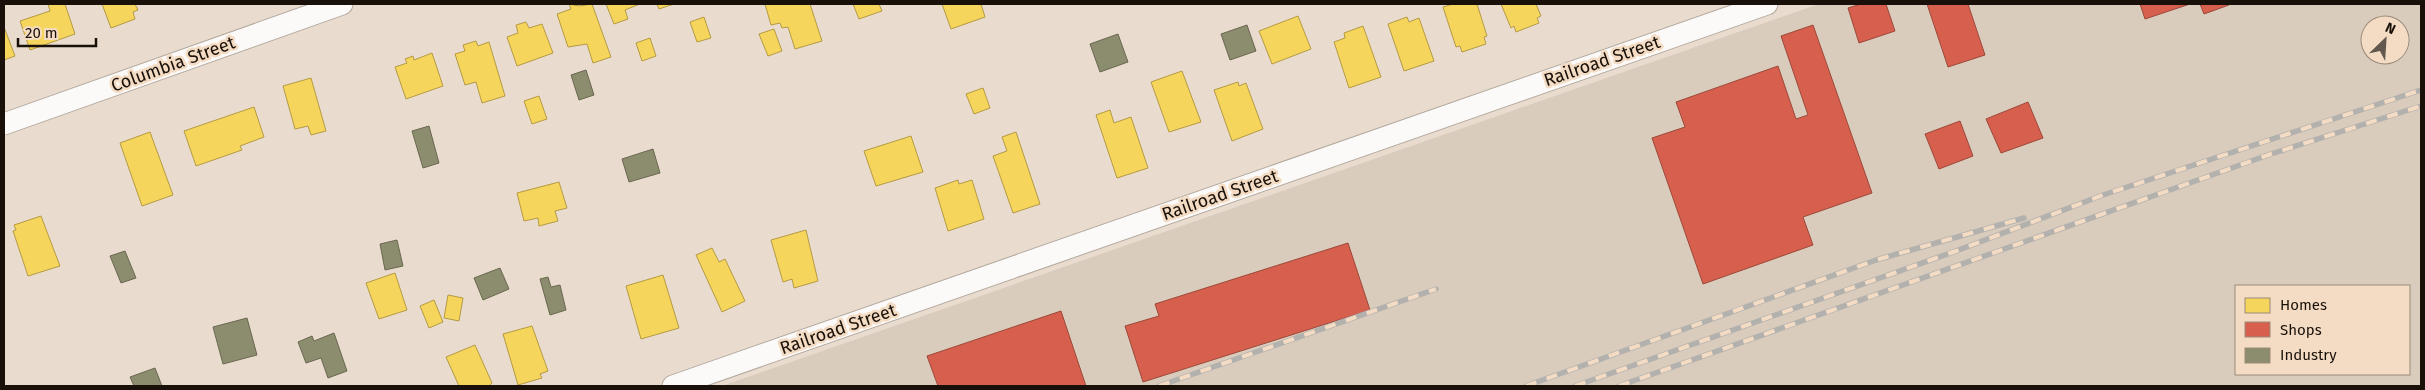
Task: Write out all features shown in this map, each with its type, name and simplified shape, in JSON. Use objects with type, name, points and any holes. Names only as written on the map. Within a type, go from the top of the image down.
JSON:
[{"type":"street","name":"Columbia Street","points":[[4,124],[338,4]]},
{"type":"street","name":"Railroad Street","points":[[673,386],[1767,4]]},
{"type":"shaded area","points":[[1819,4],[2421,4],[2421,386],[722,386]]},
{"type":"building: Homes","points":[[48,4],[65,4],[75,34],[30,50],[20,21],[50,11]]},
{"type":"building: Homes","points":[[102,4],[135,4],[138,10],[133,12],[135,19],[111,28]]},
{"type":"building: Homes","points":[[569,4],[579,6],[592,4],[611,57],[593,63],[587,44],[568,47],[557,14],[571,9]]},
{"type":"building: Homes","points":[[606,4],[640,4],[625,10],[628,19],[614,24]]},
{"type":"building: Homes","points":[[657,4],[674,4],[659,9]]},
{"type":"building: Homes","points":[[765,4],[810,4],[822,41],[795,49],[788,27],[782,28],[780,23],[771,25]]},
{"type":"building: Homes","points":[[853,4],[879,4],[882,11],[859,19]]},
{"type":"building: Homes","points":[[942,4],[981,4],[985,17],[951,29]]},
{"type":"building: Homes","points":[[1453,4],[1477,4],[1487,36],[1484,37],[1486,44],[1462,52],[1460,46],[1456,47],[1443,7]]},
{"type":"building: Homes","points":[[1501,4],[1536,4],[1541,16],[1537,18],[1539,23],[1516,32],[1514,26],[1511,28]]},
{"type":"building: Homes","points":[[1298,16],[1311,49],[1272,64],[1259,31]]},
{"type":"building: Homes","points":[[704,17],[711,38],[697,42],[690,22]]},
{"type":"building: Homes","points":[[1407,17],[1409,22],[1419,18],[1434,61],[1404,71],[1388,24]]},
{"type":"building: Homes","points":[[526,22],[529,28],[542,24],[553,53],[517,66],[507,37],[518,33],[516,25]]},
{"type":"building: Homes","points":[[1363,26],[1381,77],[1349,88],[1334,42],[1345,38],[1344,33]]},
{"type":"building: Homes","points":[[4,27],[15,56],[4,60]]},
{"type":"building: Homes","points":[[774,29],[782,51],[768,56],[759,34]]},
{"type":"building: Homes","points":[[650,38],[656,56],[642,61],[636,43]]},
{"type":"building: Homes","points":[[476,41],[478,46],[489,42],[505,96],[482,103],[476,82],[465,85],[455,54],[465,51],[463,45]]},
{"type":"building: Homes","points":[[432,53],[443,86],[406,99],[395,67],[407,63],[405,59],[413,56],[414,60]]},
{"type":"building: Homes","points":[[1182,71],[1201,122],[1169,132],[1151,82]]},
{"type":"building: Homes","points":[[311,78],[326,131],[311,135],[308,126],[295,129],[283,86]]},
{"type":"building: Homes","points":[[1238,82],[1239,86],[1246,83],[1263,129],[1232,141],[1214,90]]},
{"type":"building: Homes","points":[[983,88],[990,108],[974,114],[966,94]]},
{"type":"building: Homes","points":[[539,96],[547,119],[532,124],[524,101]]},
{"type":"building: Homes","points":[[254,107],[264,137],[240,146],[242,150],[196,166],[184,131]]},
{"type":"building: Homes","points":[[1110,110],[1114,123],[1131,117],[1148,168],[1117,178],[1096,115]]},
{"type":"building: Homes","points":[[150,132],[173,195],[142,206],[120,143]]},
{"type":"building: Homes","points":[[1016,132],[1040,204],[1013,213],[993,156],[1007,151],[1002,137]]},
{"type":"building: Homes","points":[[911,136],[923,172],[876,186],[864,151]]},
{"type":"building: Homes","points":[[958,180],[959,184],[972,180],[984,219],[948,231],[935,188]]},
{"type":"building: Homes","points":[[559,182],[567,208],[555,211],[558,221],[539,226],[538,218],[524,221],[517,193]]},
{"type":"building: Homes","points":[[41,216],[60,266],[28,276],[13,231],[16,230],[14,225]]},
{"type":"building: Homes","points":[[806,230],[818,281],[794,288],[792,279],[783,282],[771,240]]},
{"type":"building: Homes","points":[[712,248],[719,262],[725,259],[745,301],[722,312],[696,255]]},
{"type":"building: Homes","points":[[395,273],[407,310],[379,319],[366,283]]},
{"type":"building: Homes","points":[[663,275],[679,328],[641,339],[626,286]]},
{"type":"building: Homes","points":[[448,295],[463,298],[459,321],[444,318]]},
{"type":"building: Homes","points":[[434,300],[443,322],[429,328],[420,306]]},
{"type":"building: Homes","points":[[532,326],[548,371],[540,374],[542,378],[518,385],[503,334]]},
{"type":"building: Homes","points":[[475,345],[492,383],[489,386],[459,386],[446,357]]},
{"type":"building: Shops","points":[[1861,4],[1886,4],[1895,31],[1859,43],[1848,8]]},
{"type":"building: Shops","points":[[1927,4],[1968,4],[1985,55],[1948,67]]},
{"type":"building: Shops","points":[[2140,4],[2190,4],[2145,19]]},
{"type":"building: Shops","points":[[2200,4],[2229,4],[2229,5],[2204,14]]},
{"type":"building: Shops","points":[[1813,25],[1872,193],[1803,217],[1813,245],[1703,284],[1652,138],[1685,127],[1676,102],[1778,66],[1796,119],[1808,115],[1781,36]]},
{"type":"building: Shops","points":[[2028,102],[2043,138],[2001,153],[1986,119]]},
{"type":"building: Shops","points":[[1960,121],[1973,156],[1939,169],[1925,134]]},
{"type":"building: Shops","points":[[1348,243],[1370,310],[1143,382],[1125,326],[1159,316],[1155,304]]},
{"type":"building: Shops","points":[[1061,311],[1086,386],[938,386],[927,356]]},
{"type":"building: Industry","points":[[1247,25],[1256,51],[1230,60],[1221,34]]},
{"type":"building: Industry","points":[[1118,34],[1128,62],[1100,72],[1090,44]]},
{"type":"building: Industry","points":[[586,70],[594,95],[579,100],[571,75]]},
{"type":"building: Industry","points":[[429,126],[439,163],[423,168],[412,131]]},
{"type":"building: Industry","points":[[653,149],[660,173],[629,182],[622,159]]},
{"type":"building: Industry","points":[[397,240],[403,266],[385,270],[380,244]]},
{"type":"building: Industry","points":[[125,251],[136,278],[121,283],[110,256]]},
{"type":"building: Industry","points":[[500,268],[509,289],[483,300],[474,278]]},
{"type":"building: Industry","points":[[548,277],[551,287],[560,285],[566,310],[550,315],[540,279]]},
{"type":"building: Industry","points":[[247,318],[257,355],[223,364],[213,327]]},
{"type":"building: Industry","points":[[334,333],[347,371],[328,378],[321,358],[306,363],[298,342],[312,336],[314,341]]},
{"type":"building: Industry","points":[[155,368],[162,386],[134,386],[130,377]]},
{"type":"railway","points":[[1575,386],[1956,251],[2103,195],[2421,90]]},
{"type":"railway","points":[[1619,386],[2271,154],[2421,106]]},
{"type":"railway","points":[[1526,386],[1876,260],[2024,218]]},
{"type":"railway","points":[[1159,386],[1436,289]]}]
